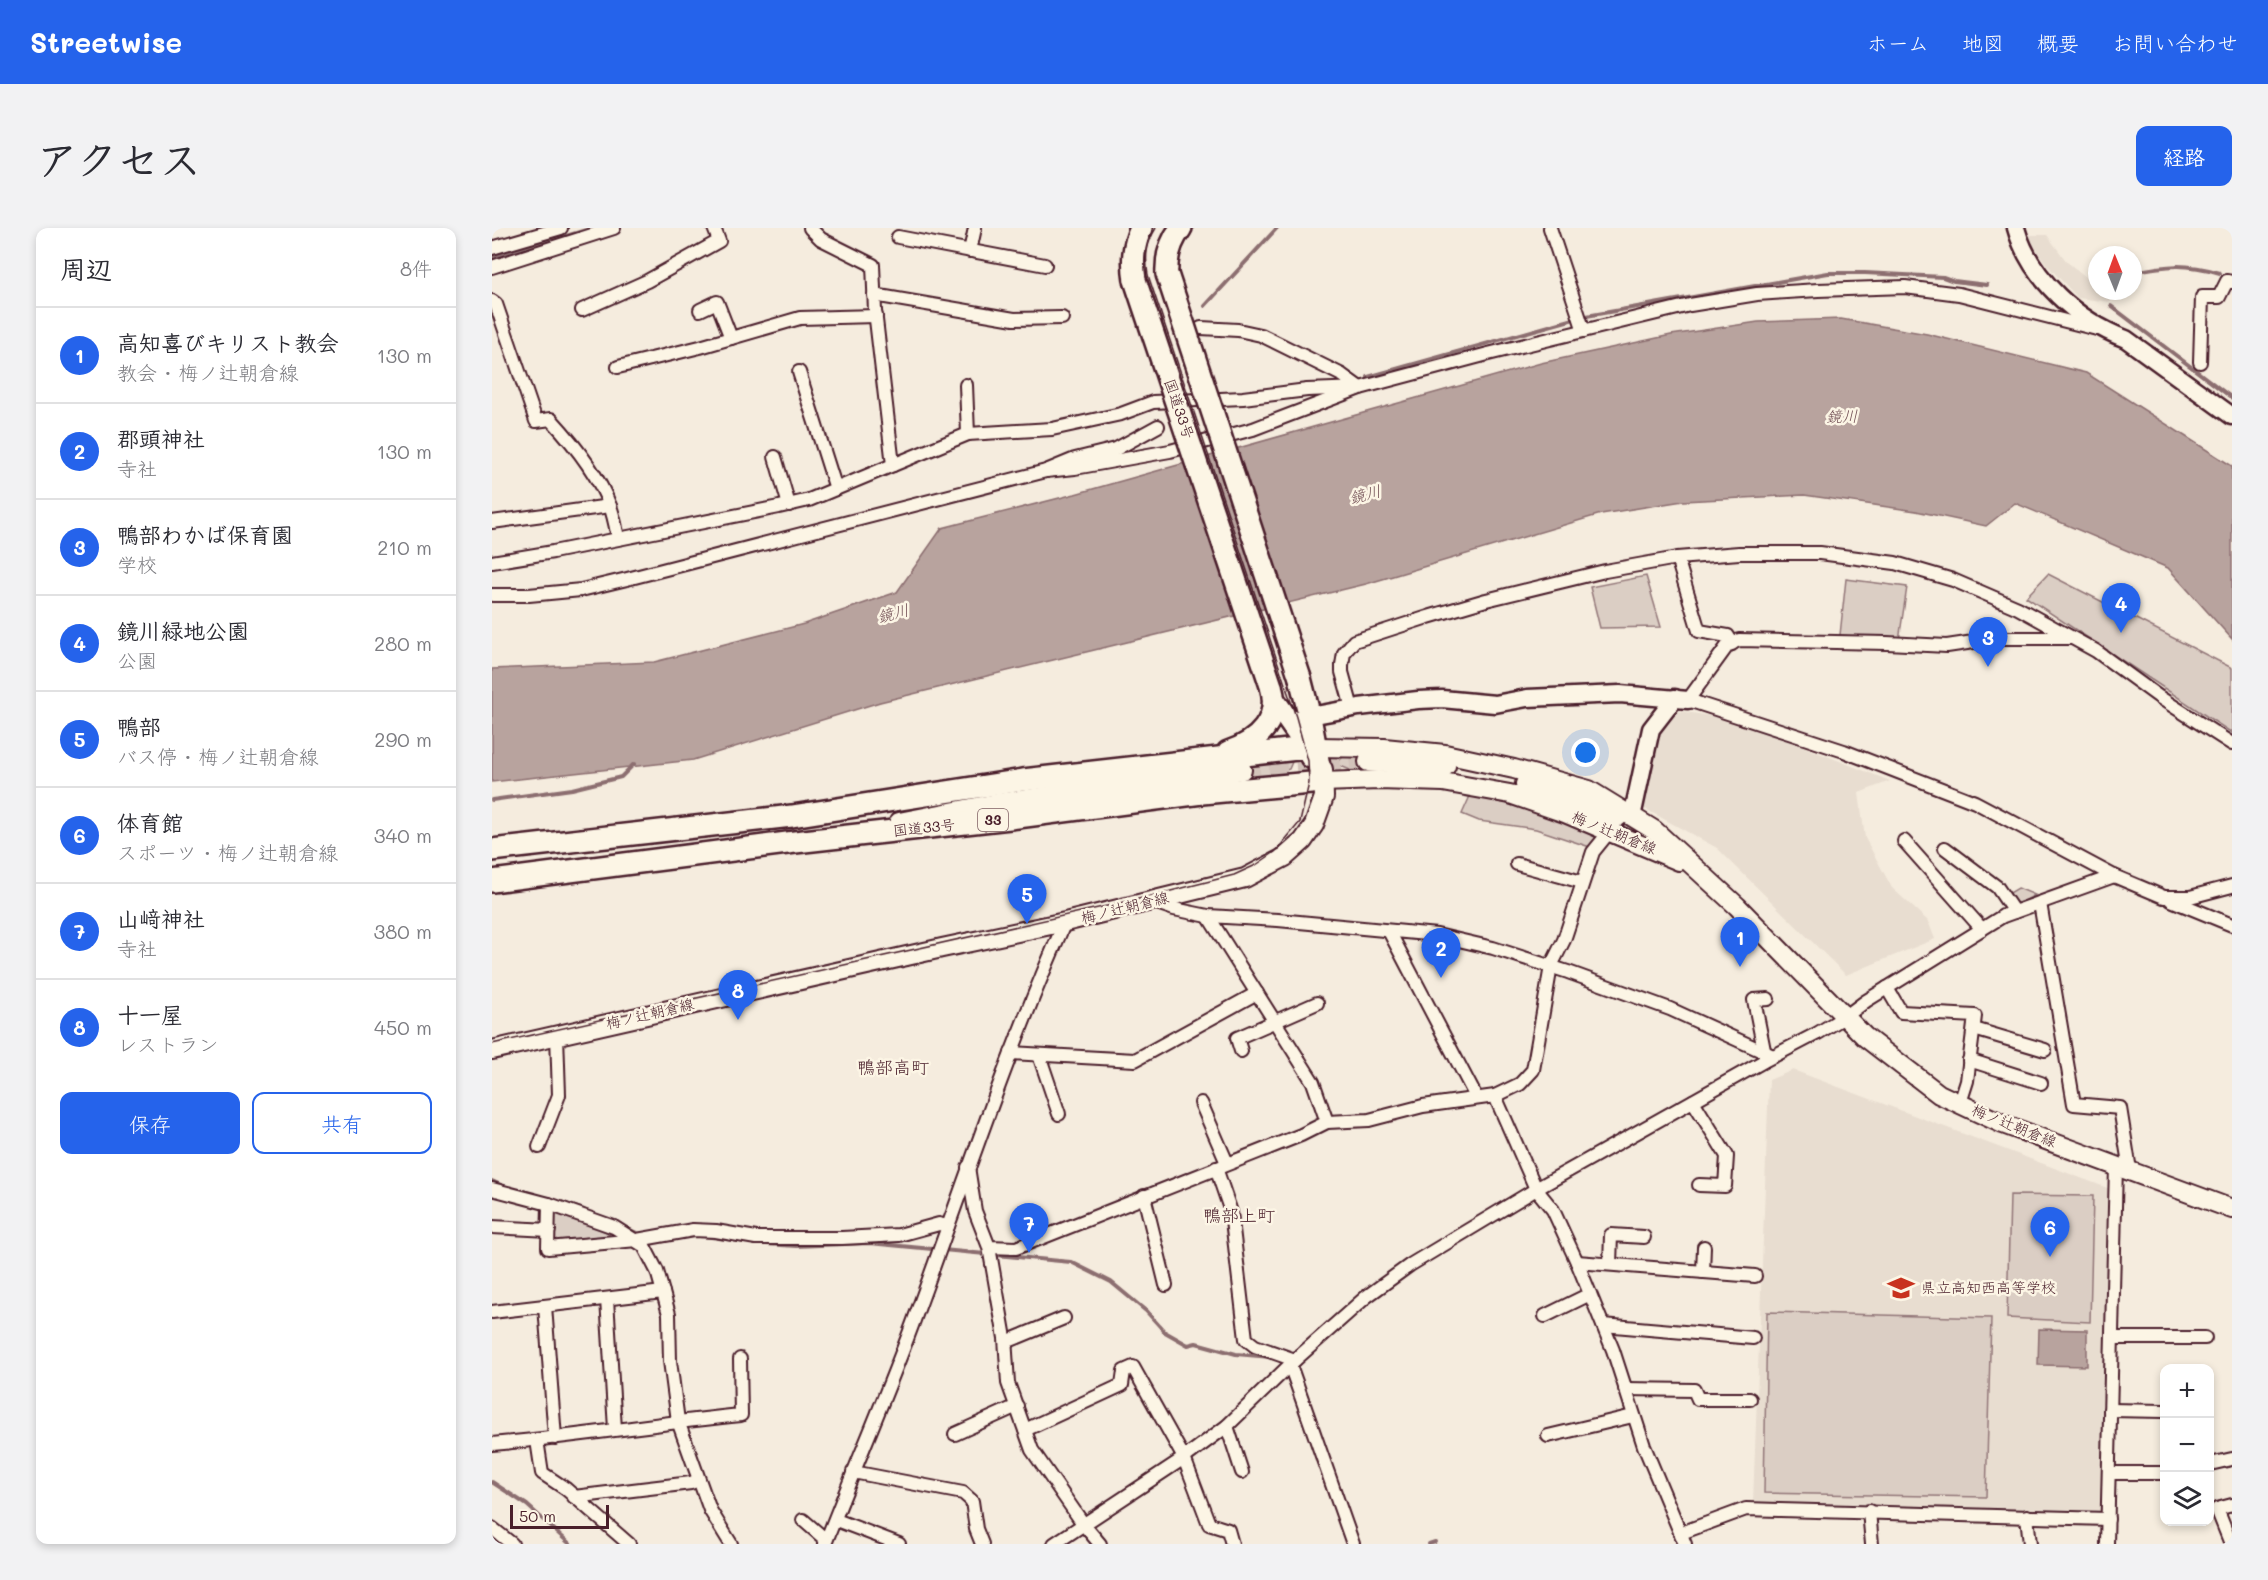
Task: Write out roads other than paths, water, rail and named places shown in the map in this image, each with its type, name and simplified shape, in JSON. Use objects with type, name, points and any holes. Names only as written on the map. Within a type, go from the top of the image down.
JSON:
[{"type":"highway","name":"国道33号","points":[[1141,228],[1134,247],[1135,280],[1275,698],[1269,721],[1263,731],[1245,747],[1204,760]]},
{"type":"highway","name":"国道33号","points":[[492,881],[1202,793],[1322,782],[1311,747],[1310,717],[1300,678],[1167,274],[1166,260],[1172,241],[1181,228]]},
{"type":"highway","points":[[1275,698],[1311,747]]},
{"type":"highway","name":"国道33号","points":[[492,850],[792,816],[1023,780],[1311,747]]},
{"type":"main road","name":"梅ノ辻朝倉線","points":[[1311,747],[1445,754],[1514,769],[1589,790],[1632,817],[1649,838],[1697,869],[1737,906],[1864,1037],[1939,1094],[2003,1124],[2232,1209]]},
{"type":"main road","points":[[1322,782],[1327,753],[1340,747]]},
{"type":"main road","points":[[1368,762],[1442,766],[1476,771],[1579,803],[1649,838]]},
{"type":"main road","points":[[795,842],[997,803],[1242,771]]},
{"type":"main road","name":"梅ノ辻朝倉線","points":[[492,1050],[1065,922],[1245,878],[1285,857],[1303,840],[1314,825],[1323,797],[1322,782],[1379,780],[1443,782],[1510,794],[1610,831],[1649,838]]},
{"type":"main road","points":[[792,816],[997,803]]},
{"type":"street","points":[[492,248],[561,228]]},
{"type":"street","points":[[494,266],[614,228]]},
{"type":"street","points":[[582,310],[647,281],[719,241],[714,228]]},
{"type":"street","points":[[810,228],[821,239],[873,264],[876,316],[893,465]]},
{"type":"street","points":[[970,251],[975,228]]},
{"type":"street","points":[[1550,228],[1584,331]]},
{"type":"street","points":[[2016,228],[2022,248],[2051,289],[2073,308],[2108,332]]},
{"type":"street","points":[[898,237],[1045,265]]},
{"type":"street","points":[[2200,362],[2202,297],[2219,297],[2227,281],[2232,282]]},
{"type":"street","points":[[1046,471],[1075,468],[1170,450],[1253,429],[1360,388],[1690,305],[1757,294],[1905,287],[1959,294],[2108,332],[2126,339],[2232,416]]},
{"type":"street","points":[[874,294],[1014,319],[1062,318]]},
{"type":"street","points":[[492,301],[496,304],[536,421],[551,419],[589,467],[610,506],[618,538]]},
{"type":"street","points":[[700,310],[717,302],[731,338]]},
{"type":"street","points":[[618,367],[800,318],[876,316]]},
{"type":"street","points":[[1201,328],[1238,330],[1261,335],[1342,375],[1360,388]]},
{"type":"street","points":[[798,372],[836,489]]},
{"type":"street","points":[[966,385],[968,434]]},
{"type":"street","points":[[492,562],[809,500],[968,434],[1052,429],[1121,414],[1153,402],[1243,398],[1307,390],[1360,388]]},
{"type":"street","points":[[492,596],[581,590],[1046,471],[1075,459],[1116,449],[1158,426]]},
{"type":"street","points":[[775,456],[789,505]]},
{"type":"street","points":[[492,522],[610,506]]},
{"type":"street","points":[[1352,708],[1342,665],[1344,653],[1353,641],[1486,600],[1605,571],[1677,558],[1739,553],[1820,553],[1894,563],[1953,580],[2018,608],[2073,638],[2232,744]]},
{"type":"street","points":[[1677,558],[1699,631],[1728,636],[1732,644]]},
{"type":"street","points":[[1632,817],[1651,729],[1681,699],[1728,645],[1739,640],[1947,646],[2000,639],[2073,638]]},
{"type":"street","points":[[1275,698],[1289,716],[1300,718],[1352,708],[1418,700],[1442,699],[1495,704],[1527,698],[1620,694],[1681,699],[1844,751],[1975,802],[2114,876],[2232,925]]},
{"type":"street","points":[[990,1253],[1016,1248],[1065,1230],[1144,1196],[1301,1135],[1327,1122],[1370,1120],[1423,1106],[1495,1096],[1520,1084],[1533,1070],[1539,1047],[1551,966],[1564,940],[1593,852],[1610,831]]},
{"type":"street","points":[[1904,842],[1982,929]]},
{"type":"street","points":[[1945,848],[1997,887],[2014,912]]},
{"type":"street","points":[[1517,864],[1582,882]]},
{"type":"street","points":[[1054,1544],[1184,1458],[1227,1426],[1292,1362],[1366,1297],[1410,1265],[1536,1189],[1693,1101],[1769,1053],[1846,1016],[1866,1001],[1982,929],[2014,912],[2114,876]]},
{"type":"street","points":[[2164,897],[2190,897],[2232,886]]},
{"type":"street","points":[[1150,901],[1208,916],[1278,920],[1437,935],[1493,948],[1551,966],[1670,1009],[1769,1053]]},
{"type":"street","points":[[2040,903],[2074,1104],[2120,1108],[2123,1167],[2112,1338],[2107,1544]]},
{"type":"street","points":[[1208,916],[1313,1082],[1327,1122]]},
{"type":"street","points":[[803,1520],[826,1542],[916,1315],[1011,1053],[1065,922]]},
{"type":"street","points":[[1389,931],[1476,1097]]},
{"type":"street","points":[[1887,988],[1901,1012],[1976,1016],[1967,1081],[1960,1103]]},
{"type":"street","points":[[1011,1053],[1135,1060],[1257,993]]},
{"type":"street","points":[[1768,999],[1754,1000],[1769,1053]]},
{"type":"street","points":[[1241,1051],[1237,1038],[1317,1003]]},
{"type":"street","points":[[1974,1029],[2045,1050]]},
{"type":"street","points":[[539,1148],[559,1095],[557,1035]]},
{"type":"street","points":[[1039,1055],[1059,1114]]},
{"type":"street","points":[[1969,1060],[2041,1083]]},
{"type":"street","points":[[1495,1096],[1536,1189],[1553,1210],[1590,1294],[1603,1325],[1633,1416],[1683,1538],[1746,1509],[2108,1519]]},
{"type":"street","points":[[1693,1101],[1727,1156],[1725,1186],[1699,1185]]},
{"type":"street","points":[[1201,1103],[1222,1165],[1231,1212],[1246,1339],[1292,1362],[1353,1544]]},
{"type":"street","points":[[968,1167],[975,1211],[990,1253],[1006,1342],[1008,1383],[1032,1450],[1084,1525],[1100,1544]]},
{"type":"street","points":[[492,1189],[549,1204],[614,1227],[644,1246],[657,1272],[669,1314],[670,1361],[678,1421],[710,1510],[731,1544]]},
{"type":"street","points":[[1144,1196],[1166,1285]]},
{"type":"street","points":[[549,1204],[548,1248],[637,1240],[693,1230],[716,1231],[756,1238],[852,1238],[899,1235],[939,1224],[948,1226]]},
{"type":"street","points":[[492,1227],[549,1230]]},
{"type":"street","points":[[1610,1264],[1611,1235],[1644,1237]]},
{"type":"street","points":[[1703,1272],[1704,1247]]},
{"type":"street","points":[[1576,1262],[1755,1276]]},
{"type":"street","points":[[492,1312],[663,1292]]},
{"type":"street","points":[[1545,1316],[1590,1294]]},
{"type":"street","points":[[607,1299],[615,1429]]},
{"type":"street","points":[[545,1306],[555,1438]]},
{"type":"street","points":[[1006,1342],[1064,1318]]},
{"type":"street","points":[[1603,1325],[1753,1338]]},
{"type":"street","points":[[2112,1338],[2205,1338]]},
{"type":"street","points":[[492,1444],[741,1415],[740,1359]]},
{"type":"street","points":[[1025,1430],[1122,1385],[1124,1371],[1133,1367],[1184,1458],[1209,1524],[1228,1530],[1232,1544]]},
{"type":"street","points":[[1625,1389],[1694,1390],[1698,1400],[1750,1399]]},
{"type":"street","points":[[955,1434],[1017,1406]]},
{"type":"street","points":[[2110,1410],[2160,1411]]},
{"type":"street","points":[[1548,1436],[1633,1416]]},
{"type":"street","points":[[1227,1426],[1242,1472]]},
{"type":"street","points":[[537,1440],[542,1473],[574,1497],[628,1544]]},
{"type":"street","points":[[2214,1463],[2232,1459]]},
{"type":"street","points":[[853,1473],[963,1493],[972,1501],[976,1529],[982,1544]]},
{"type":"street","points":[[2109,1473],[2160,1473]]},
{"type":"street","points":[[574,1497],[691,1483],[698,1480]]},
{"type":"street","points":[[2231,1544],[2217,1509],[2232,1505]]},
{"type":"street","points":[[1869,1511],[1872,1544]]},
{"type":"street","points":[[2027,1516],[2030,1544]]},
{"type":"street","points":[[836,1520],[899,1544]]},
{"type":"street","points":[[492,1528],[512,1544]]},
{"type":"water","name":"鏡川","points":[[1841,319],[1927,334],[2086,373],[2232,466],[2232,639],[2168,568],[2015,503],[1986,526],[1916,511],[1804,495],[1683,501],[1601,514],[1366,584],[880,702],[693,760],[492,782],[492,669],[654,662],[804,624],[897,592],[942,528],[1075,494],[1541,363],[1671,335],[1758,322]]},
{"type":"water","points":[[2039,1329],[2087,1330],[2087,1366],[2038,1365]]},
{"type":"waterway","points":[[492,258],[593,228]]},
{"type":"waterway","points":[[1205,306],[1277,228]]},
{"type":"waterway","points":[[2142,270],[2176,266],[2220,273]]},
{"type":"waterway","points":[[1368,377],[1581,317],[1828,273],[1943,277],[1954,281],[1987,285]]},
{"type":"waterway","points":[[2111,306],[2232,398]]},
{"type":"waterway","points":[[492,800],[572,789],[621,777],[634,764]]},
{"type":"waterway","points":[[492,1181],[503,1186]]},
{"type":"waterway","points":[[560,1202],[584,1210]]},
{"type":"waterway","points":[[626,1228],[641,1235]]},
{"type":"waterway","points":[[704,1236],[747,1242]]},
{"type":"waterway","points":[[766,1244],[796,1246],[869,1243],[1071,1262],[1111,1282],[1146,1311],[1165,1332],[1188,1345],[1196,1343],[1236,1354],[1271,1357]]},
{"type":"waterway","points":[[1317,1460],[1330,1496]]},
{"type":"waterway","points":[[492,1482],[527,1505],[570,1544]]},
{"type":"waterway","points":[[1429,1544],[1435,1542]]},
{"type":"tunnel","points":[[1242,770],[1368,762]]},
{"type":"tram line","points":[[492,1044],[1147,897],[1234,875],[1256,865],[1275,852],[1300,822],[1309,783],[1308,761],[1296,717],[1148,275],[1147,251],[1156,228]]},
{"type":"place","name":"鏡川緑地公園","points":[[2121,633]]},
{"type":"place","name":"鴨部わかば保育園","points":[[1988,667]]},
{"type":"place","name":"鴨部","points":[[1027,924]]},
{"type":"place","name":"高知喜びキリスト教会","points":[[1740,967]]},
{"type":"place","name":"郡頭神社","points":[[1441,978]]},
{"type":"place","name":"十一屋","points":[[738,1020]]},
{"type":"place","name":"山﨑神社","points":[[1029,1253]]},
{"type":"place","name":"体育館","points":[[2050,1257]]},
{"type":"place","name":"県立高知西高等学校","points":[[1901,1288]]},
{"type":"district","name":"鴨部高町","points":[[893,1068]]},
{"type":"district","name":"鴨部上町","points":[[1239,1216]]}]
